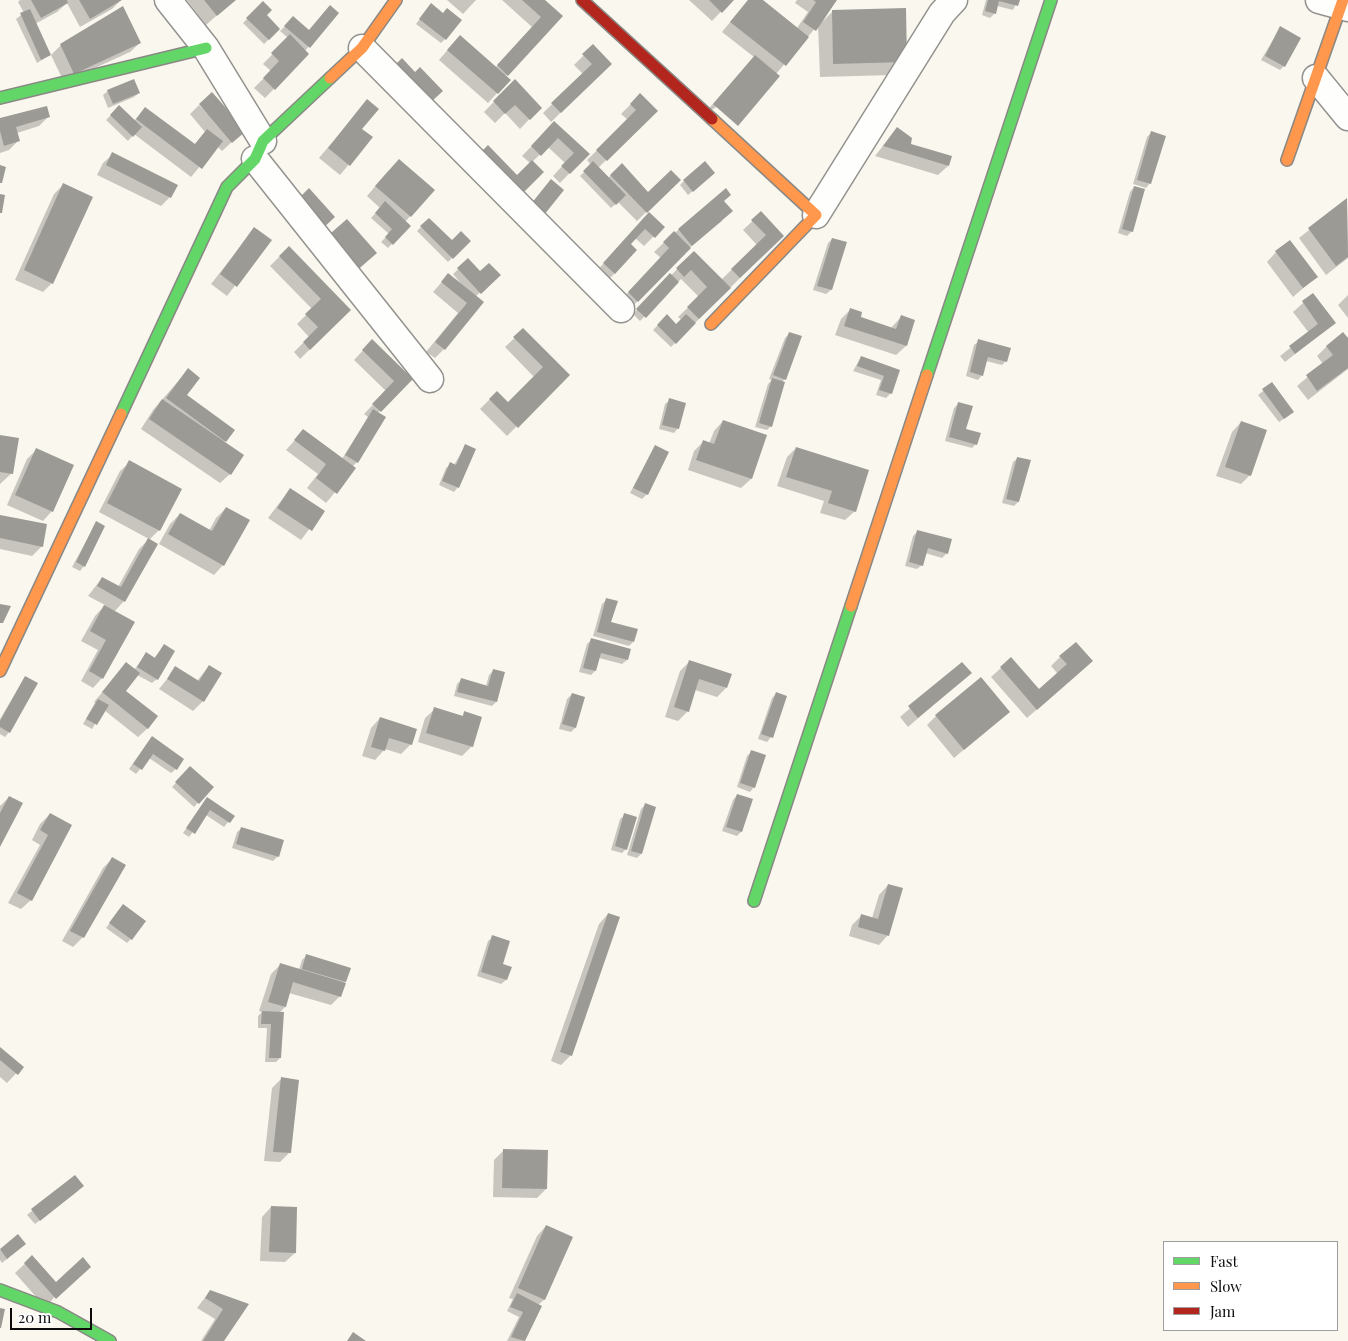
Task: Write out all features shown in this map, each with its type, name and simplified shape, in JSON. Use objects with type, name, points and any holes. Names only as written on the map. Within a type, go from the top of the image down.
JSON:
[{"type":"street","points":[[168,0],[206,48],[259,150],[430,379]]},
{"type":"street","points":[[0,671],[227,187],[259,150],[362,48],[396,0]]},
{"type":"street","points":[[582,0],[816,215]]},
{"type":"street","points":[[754,902],[1051,0]]},
{"type":"street","points":[[711,324],[816,215],[941,4]]},
{"type":"street","points":[[1287,160],[1316,78],[1337,4]]},
{"type":"street","points":[[0,98],[206,48]]},
{"type":"street","points":[[362,48],[621,309]]},
{"type":"street","points":[[1316,78],[1348,117]]},
{"type":"street","points":[[0,1290],[58,1312],[110,1341]]},
{"type":"building","points":[[31,0],[67,0],[68,3],[41,18]]},
{"type":"building","points":[[79,0],[122,0],[90,19]]},
{"type":"building","points":[[204,0],[236,0],[217,16]]},
{"type":"building","points":[[522,0],[545,0],[563,16],[508,76],[497,65],[541,17]]},
{"type":"building","points":[[709,0],[734,0],[722,13]]},
{"type":"building","points":[[748,0],[763,0],[809,37],[786,66],[730,22]]},
{"type":"building","points":[[813,0],[837,0],[816,31],[803,22],[816,2]]},
{"type":"building","points":[[988,0],[1020,0],[1018,6],[999,1],[996,14],[985,11]]},
{"type":"building","points":[[263,1],[272,10],[267,15],[280,29],[269,40],[246,18]]},
{"type":"building","points":[[431,3],[443,13],[447,8],[462,20],[446,40],[419,19]]},
{"type":"building","points":[[330,5],[339,13],[310,48],[284,26],[293,16],[309,30]]},
{"type":"building","points":[[123,6],[141,43],[74,74],[60,44]]},
{"type":"building","points":[[906,8],[907,62],[833,64],[832,10]]},
{"type":"building","points":[[30,9],[51,55],[41,60],[20,13]]},
{"type":"building","points":[[1280,26],[1301,38],[1285,67],[1265,56]]},
{"type":"building","points":[[290,34],[309,54],[275,90],[263,78],[279,61],[271,53]]},
{"type":"building","points":[[460,35],[511,80],[498,94],[447,50]]},
{"type":"building","points":[[593,44],[612,64],[561,113],[551,103],[592,64],[582,54]]},
{"type":"building","points":[[755,55],[780,76],[738,126],[713,104]]},
{"type":"building","points":[[402,58],[415,72],[420,67],[443,91],[432,101],[396,64]]},
{"type":"building","points":[[134,79],[140,93],[113,104],[107,90]]},
{"type":"building","points":[[515,79],[542,108],[530,120],[515,105],[505,114],[493,101]]},
{"type":"building","points":[[212,92],[246,131],[232,143],[199,104]]},
{"type":"building","points":[[640,93],[658,111],[607,161],[596,150],[636,110],[630,104]]},
{"type":"building","points":[[367,99],[379,109],[362,129],[373,137],[350,166],[328,148]]},
{"type":"building","points":[[119,105],[142,127],[133,137],[110,115]]},
{"type":"building","points":[[47,106],[50,117],[16,127],[20,141],[4,146],[0,131],[0,118]]},
{"type":"building","points":[[145,107],[195,144],[207,129],[223,141],[202,169],[136,119]]},
{"type":"building","points":[[554,121],[590,154],[570,174],[561,166],[574,153],[558,138],[541,156],[531,146]]},
{"type":"building","points":[[897,127],[912,138],[911,144],[952,156],[949,166],[883,146]]},
{"type":"building","points":[[1151,131],[1166,136],[1151,184],[1137,180]]},
{"type":"building","points":[[488,145],[517,175],[532,160],[544,172],[519,197],[477,156]]},
{"type":"building","points":[[112,152],[178,185],[171,198],[106,165]]},
{"type":"building","points":[[399,159],[435,190],[411,217],[375,186]]},
{"type":"building","points":[[593,161],[626,195],[616,205],[583,171]]},
{"type":"building","points":[[705,161],[715,173],[693,192],[683,180]]},
{"type":"building","points":[[622,163],[648,192],[671,170],[681,180],[647,213],[610,175]]},
{"type":"building","points":[[0,165],[6,167],[2,183],[0,183]]},
{"type":"building","points":[[551,179],[564,190],[544,215],[531,204]]},
{"type":"building","points":[[63,183],[93,197],[53,284],[24,270]]},
{"type":"building","points":[[1134,186],[1145,189],[1133,232],[1122,229]]},
{"type":"building","points":[[309,188],[335,217],[320,231],[295,202]]},
{"type":"building","points":[[726,188],[731,195],[724,201],[733,211],[692,246],[678,229]]},
{"type":"building","points":[[0,194],[5,195],[2,213],[0,213]]},
{"type":"building","points":[[1347,198],[1348,257],[1336,266],[1308,228]]},
{"type":"building","points":[[385,201],[411,226],[393,245],[385,237],[392,229],[375,213]]},
{"type":"building","points":[[761,211],[784,236],[740,278],[731,269],[766,235],[751,220]]},
{"type":"building","points":[[649,212],[665,227],[655,238],[645,229],[631,244],[637,250],[615,274],[603,263]]},
{"type":"building","points":[[429,218],[452,240],[461,231],[471,241],[453,259],[420,226]]},
{"type":"building","points":[[347,219],[377,253],[354,273],[324,239]]},
{"type":"building","points":[[254,227],[272,240],[237,287],[220,274]]},
{"type":"building","points":[[674,231],[691,248],[638,302],[628,292],[669,248],[663,242]]},
{"type":"building","points":[[832,238],[847,242],[832,290],[817,286]]},
{"type":"building","points":[[1290,240],[1318,277],[1303,288],[1275,251]]},
{"type":"building","points":[[289,246],[351,310],[310,350],[303,342],[318,327],[305,314],[321,299],[279,256]]},
{"type":"building","points":[[694,251],[731,288],[699,319],[687,307],[707,287],[691,270],[684,277],[676,268]]},
{"type":"building","points":[[468,258],[480,271],[489,263],[501,275],[481,294],[457,268]]},
{"type":"building","points":[[448,273],[484,302],[445,350],[435,342],[467,303],[441,282]]},
{"type":"building","points":[[670,273],[679,282],[646,318],[636,309]]},
{"type":"building","points":[[1313,293],[1336,323],[1295,354],[1289,346],[1318,324],[1302,301]]},
{"type":"building","points":[[850,308],[862,312],[861,317],[896,329],[901,315],[915,320],[907,346],[844,326]]},
{"type":"building","points":[[667,314],[676,324],[686,314],[696,323],[676,344],[657,325]]},
{"type":"building","points":[[523,328],[570,375],[518,428],[489,399],[497,391],[508,402],[543,367],[513,337]]},
{"type":"building","points":[[789,332],[802,336],[786,380],[773,375]]},
{"type":"building","points":[[1343,332],[1348,338],[1348,368],[1317,391],[1306,375],[1333,355],[1326,346]]},
{"type":"building","points":[[372,339],[413,379],[381,412],[372,404],[394,381],[362,350]]},
{"type":"building","points":[[978,339],[1011,348],[1007,362],[988,357],[983,376],[970,372]]},
{"type":"building","points":[[861,356],[900,370],[892,394],[879,390],[884,376],[857,366]]},
{"type":"building","points":[[188,368],[200,378],[187,395],[235,430],[226,442],[166,398]]},
{"type":"building","points":[[772,378],[785,382],[772,427],[759,423]]},
{"type":"building","points":[[1272,382],[1294,412],[1284,419],[1262,389]]},
{"type":"building","points":[[669,398],[686,403],[679,429],[662,425]]},
{"type":"building","points":[[162,399],[244,455],[231,475],[149,419]]},
{"type":"building","points":[[958,402],[973,406],[966,429],[981,433],[977,445],[949,437]]},
{"type":"building","points":[[373,409],[386,417],[358,463],[345,455]]},
{"type":"building","points":[[723,420],[767,435],[752,479],[696,460],[703,440],[714,444]]},
{"type":"building","points":[[1241,421],[1267,430],[1251,476],[1225,467]]},
{"type":"building","points":[[303,429],[356,468],[337,494],[316,478],[326,464],[294,440]]},
{"type":"building","points":[[0,435],[19,438],[13,474],[0,472]]},
{"type":"building","points":[[465,444],[476,449],[459,488],[442,481],[450,462],[456,465]]},
{"type":"building","points":[[655,445],[669,452],[648,495],[633,488]]},
{"type":"building","points":[[796,447],[869,470],[856,512],[828,503],[832,491],[786,477]]},
{"type":"building","points":[[36,448],[74,465],[53,512],[15,495]]},
{"type":"building","points":[[1017,457],[1031,460],[1019,502],[1006,499]]},
{"type":"building","points":[[129,460],[182,489],[160,531],[107,503]]},
{"type":"building","points":[[290,488],[325,511],[312,531],[277,508]]},
{"type":"building","points":[[226,507],[250,520],[224,566],[168,534],[180,513],[212,531]]},
{"type":"building","points":[[0,515],[47,524],[43,547],[0,538]]},
{"type":"building","points":[[96,521],[105,526],[85,567],[76,562]]},
{"type":"building","points":[[917,530],[952,539],[948,554],[928,548],[923,566],[909,562]]},
{"type":"building","points":[[148,538],[158,544],[125,602],[97,586],[102,577],[121,587]]},
{"type":"building","points":[[606,598],[618,601],[611,622],[638,629],[634,642],[597,632]]},
{"type":"building","points":[[0,604],[11,606],[3,623],[0,623]]},
{"type":"building","points":[[104,605],[135,622],[103,679],[89,671],[106,640],[90,631]]},
{"type":"building","points":[[591,638],[631,649],[628,660],[601,653],[596,671],[583,668]]},
{"type":"building","points":[[1076,642],[1093,661],[1037,710],[1000,667],[1011,657],[1039,689],[1067,664],[1059,656]]},
{"type":"building","points":[[164,644],[175,651],[158,680],[137,667],[146,652],[155,658]]},
{"type":"building","points":[[689,660],[732,674],[727,688],[699,679],[689,712],[674,707]]},
{"type":"building","points":[[126,662],[140,673],[126,691],[158,716],[148,729],[102,692]]},
{"type":"building","points":[[962,662],[972,673],[918,718],[908,706]]},
{"type":"building","points":[[209,665],[222,673],[204,702],[167,679],[175,666],[199,681]]},
{"type":"building","points":[[493,669],[505,672],[497,702],[457,692],[461,678],[488,686]]},
{"type":"building","points":[[25,676],[38,683],[10,733],[0,727],[0,721]]},
{"type":"building","points":[[981,677],[1010,712],[964,750],[935,715]]},
{"type":"building","points":[[776,692],[787,696],[773,738],[761,734]]},
{"type":"building","points":[[572,693],[585,697],[576,728],[562,724]]},
{"type":"building","points":[[98,699],[109,705],[97,725],[86,719]]},
{"type":"building","points":[[434,707],[463,716],[464,711],[482,717],[473,747],[426,733]]},
{"type":"building","points":[[380,717],[417,729],[412,745],[389,738],[385,751],[371,747]]},
{"type":"building","points":[[152,736],[184,759],[177,770],[153,754],[142,770],[133,764]]},
{"type":"building","points":[[751,750],[766,755],[755,788],[740,783]]},
{"type":"building","points":[[190,766],[214,787],[199,804],[175,782]]},
{"type":"building","points":[[737,794],[753,799],[742,832],[726,827]]},
{"type":"building","points":[[9,796],[23,803],[0,847],[0,813]]},
{"type":"building","points":[[207,797],[235,816],[230,823],[210,810],[195,834],[186,828]]},
{"type":"building","points":[[645,803],[656,807],[642,854],[631,851]]},
{"type":"building","points":[[50,813],[72,825],[32,901],[17,893],[48,835],[40,830]]},
{"type":"building","points":[[624,813],[637,817],[627,850],[615,846]]},
{"type":"building","points":[[241,827],[284,840],[279,857],[236,844]]},
{"type":"building","points":[[112,857],[126,865],[84,938],[70,931]]},
{"type":"building","points":[[888,884],[903,888],[889,936],[858,927],[861,914],[878,919]]},
{"type":"building","points":[[123,904],[146,921],[132,940],[109,923]]},
{"type":"building","points":[[608,913],[620,917],[572,1056],[560,1052]]},
{"type":"building","points":[[492,935],[510,941],[503,964],[512,967],[507,980],[481,972]]},
{"type":"building","points":[[306,954],[351,968],[346,982],[302,969]]},
{"type":"building","points":[[280,963],[346,983],[341,997],[293,982],[286,1007],[268,1002]]},
{"type":"building","points":[[262,1011],[284,1012],[281,1058],[269,1058],[271,1024],[261,1024]]},
{"type":"building","points":[[0,1047],[24,1067],[18,1075],[0,1060]]},
{"type":"building","points":[[281,1077],[299,1080],[291,1153],[273,1152]]},
{"type":"building","points":[[503,1149],[548,1150],[547,1189],[502,1188]]},
{"type":"building","points":[[75,1175],[84,1186],[40,1221],[31,1209]]},
{"type":"building","points":[[271,1206],[297,1207],[296,1253],[269,1252]]},
{"type":"building","points":[[546,1225],[573,1237],[545,1300],[518,1288]]},
{"type":"building","points":[[18,1234],[26,1244],[7,1259],[0,1249]]},
{"type":"building","points":[[32,1255],[56,1282],[83,1257],[91,1267],[56,1299],[24,1263]]},
{"type":"building","points":[[210,1290],[249,1304],[224,1341],[203,1341],[223,1309],[205,1298]]},
{"type":"building","points":[[517,1293],[542,1306],[525,1341],[511,1337],[523,1312],[510,1307]]},
{"type":"building","points":[[0,1308],[5,1309],[1,1328],[0,1328]]},
{"type":"building","points":[[353,1332],[366,1341],[347,1341]]},
{"type":"traffic: fast","points":[[927,375],[1051,0]]},
{"type":"traffic: fast","points":[[0,98],[206,48]]},
{"type":"traffic: fast","points":[[121,414],[227,187],[255,159],[263,141],[330,78]]},
{"type":"traffic: fast","points":[[754,901],[851,606]]},
{"type":"traffic: fast","points":[[0,1290],[58,1312],[110,1341]]},
{"type":"traffic: slow","points":[[330,78],[362,48],[396,0]]},
{"type":"traffic: slow","points":[[1287,160],[1343,0]]},
{"type":"traffic: slow","points":[[711,324],[816,215],[712,119]]},
{"type":"traffic: slow","points":[[851,606],[927,375]]},
{"type":"traffic: slow","points":[[0,671],[121,414]]},
{"type":"traffic: jam","points":[[582,0],[712,119]]}]
